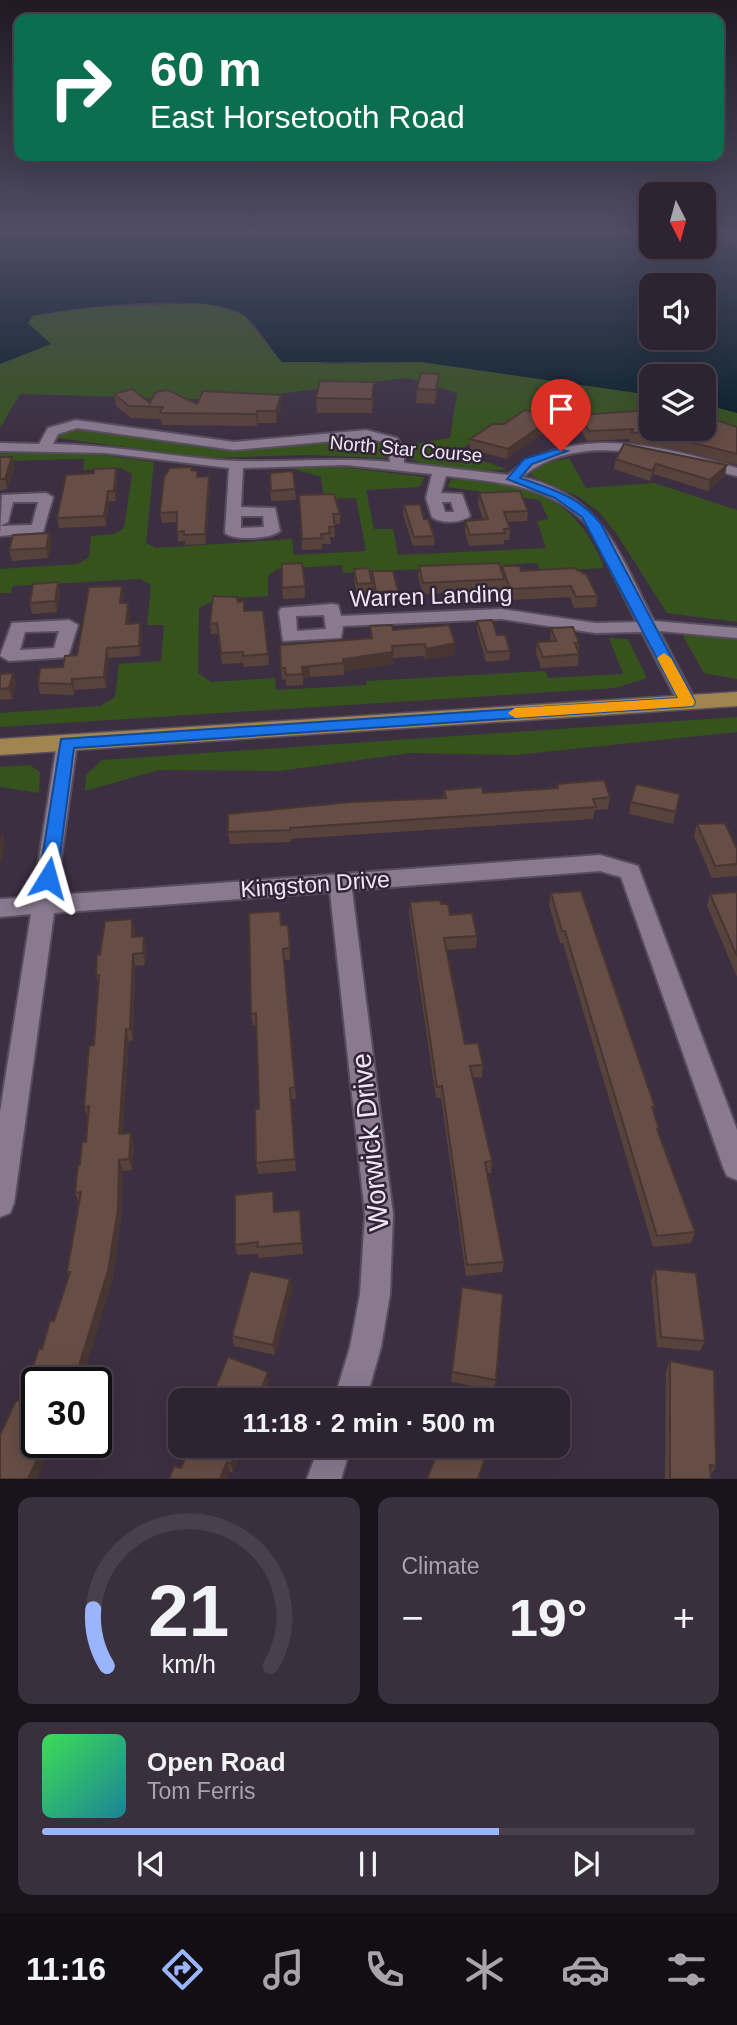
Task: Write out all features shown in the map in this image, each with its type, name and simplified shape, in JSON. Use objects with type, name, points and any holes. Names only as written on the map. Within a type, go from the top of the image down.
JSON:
[{"type":"main road","points":[[0,747],[737,699]]},
{"type":"street","points":[[45,446],[53,431],[76,424],[234,446],[366,434],[384,437],[398,444],[400,450],[396,466]]},
{"type":"street","name":"North Star Course","points":[[0,447],[106,449],[197,463],[318,460],[396,466],[512,479],[559,495],[586,514],[597,527],[687,702]]},
{"type":"street","points":[[512,479],[528,462],[549,453],[627,448],[673,453],[737,472]]},
{"type":"street","points":[[234,512],[236,464]]},
{"type":"street","points":[[433,498],[440,470]]},
{"type":"street","points":[[0,522],[3,499],[46,497],[38,530],[0,531]]},
{"type":"street","name":"Warren Landing","points":[[334,621],[488,613],[595,628],[699,627],[737,633]]},
{"type":"street","points":[[0,1203],[67,743]]},
{"type":"street","name":"Kingston Drive","points":[[0,908],[600,863],[629,872],[737,1167]]},
{"type":"street","name":"Worwick Drive","points":[[340,882],[379,1186],[382,1236],[377,1297],[366,1354],[354,1388]]},
{"type":"street","points":[[324,1479],[331,1458]]},
{"type":"green space","points":[[209,303],[244,315],[275,354],[327,364],[421,362],[639,393],[639,417],[562,421],[526,411],[504,426],[497,424],[457,452],[507,469],[486,470],[442,467],[409,458],[407,445],[450,438],[457,393],[407,378],[228,400],[20,394],[0,428],[0,364],[50,344],[27,323],[32,316],[97,307]]},
{"type":"green space","points":[[716,407],[737,413],[737,437],[716,426]]},
{"type":"green space","points":[[82,429],[233,450],[362,438],[388,445],[391,451],[390,456],[384,458],[308,455],[208,458],[57,438],[64,431]]},
{"type":"green space","points":[[0,452],[95,454],[154,462],[146,543],[156,548],[292,539],[294,555],[366,551],[356,498],[324,499],[321,477],[288,467],[341,467],[425,477],[419,487],[366,490],[374,529],[393,529],[398,555],[546,548],[537,521],[548,519],[540,500],[447,487],[451,480],[458,479],[527,490],[563,508],[578,522],[603,565],[602,568],[541,572],[537,563],[343,573],[342,565],[277,569],[268,576],[268,596],[217,599],[199,608],[198,673],[211,682],[275,678],[276,690],[366,685],[366,681],[545,671],[548,678],[623,674],[609,638],[628,639],[647,678],[615,688],[0,727],[0,713],[100,706],[115,697],[119,664],[161,661],[164,625],[147,625],[151,585],[140,579],[13,586],[11,593],[0,593],[0,569],[78,564],[89,557],[91,536],[114,534],[124,528],[132,474],[121,468],[83,470],[84,459],[0,461]]},
{"type":"green space","points":[[569,458],[586,488],[654,483],[737,510],[737,622],[667,613],[616,533],[599,512],[579,497],[530,475],[537,465]]},
{"type":"green space","points":[[688,633],[737,640],[737,679],[704,673],[683,636]]},
{"type":"green space","points":[[737,717],[737,732],[515,755],[411,753],[279,771],[159,770],[85,791],[86,775],[102,760]]},
{"type":"green space","points":[[30,765],[40,772],[39,793],[0,787],[0,767]]},
{"type":"water","points":[[0,301],[639,301],[639,350],[716,350],[716,301],[737,301],[737,413],[716,407],[716,364],[639,364],[639,393],[421,362],[282,362],[245,316],[228,308],[204,304],[110,305],[33,316],[28,323],[51,344],[0,364]]},
{"type":"building","points":[[421,373],[439,374],[436,390],[417,389]]},
{"type":"building","points":[[320,381],[374,382],[372,399],[316,398]]},
{"type":"building","points":[[132,389],[150,403],[156,392],[168,390],[197,404],[203,391],[281,395],[276,411],[257,411],[256,414],[160,413],[163,407],[129,406],[114,394]]},
{"type":"building","points":[[525,410],[552,418],[508,449],[470,439],[493,424],[504,424]]},
{"type":"building","points":[[639,411],[639,433],[631,432],[633,429],[589,431],[579,415]]},
{"type":"building","points":[[716,420],[737,427],[737,454],[686,441],[716,441]]},
{"type":"building","points":[[624,444],[727,465],[710,480],[656,464],[652,471],[616,459]]},
{"type":"building","points":[[0,457],[12,457],[5,479],[0,479]]},
{"type":"building","points":[[191,467],[191,470],[197,471],[197,477],[209,476],[205,534],[184,535],[184,531],[177,532],[177,512],[160,513],[164,477],[170,468]]},
{"type":"building","points":[[116,468],[114,491],[108,491],[104,516],[57,518],[66,475]]},
{"type":"building","points":[[293,471],[295,489],[271,491],[270,473]]},
{"type":"building","points":[[520,491],[528,511],[504,512],[510,529],[504,529],[505,533],[470,535],[465,521],[488,519],[479,493]]},
{"type":"building","points":[[334,494],[340,514],[333,514],[335,526],[329,527],[330,533],[321,534],[322,538],[302,539],[299,495]]},
{"type":"building","points":[[420,504],[424,519],[428,519],[434,536],[414,537],[404,505]]},
{"type":"building","points":[[49,533],[46,548],[9,550],[13,535]]},
{"type":"building","points":[[302,563],[305,586],[282,588],[282,564]]},
{"type":"building","points":[[499,563],[504,579],[423,583],[419,566]]},
{"type":"building","points":[[502,566],[520,566],[521,571],[574,568],[587,575],[597,596],[576,597],[571,586],[510,589]]},
{"type":"building","points":[[369,568],[372,583],[357,584],[354,569]]},
{"type":"building","points":[[372,571],[393,571],[398,591],[376,592]]},
{"type":"building","points":[[58,582],[55,601],[30,603],[33,584]]},
{"type":"building","points":[[122,586],[120,603],[128,603],[126,624],[140,623],[139,646],[107,648],[104,677],[72,679],[72,684],[38,683],[40,668],[63,667],[65,656],[77,655],[89,587]]},
{"type":"building","points":[[213,596],[237,597],[238,602],[244,601],[244,611],[263,610],[268,654],[243,656],[243,652],[221,653],[217,623],[210,624]]},
{"type":"building","points":[[492,620],[497,635],[505,635],[510,651],[487,652],[477,621]]},
{"type":"building","points":[[392,625],[393,630],[449,625],[455,643],[426,649],[425,644],[392,646],[393,652],[343,659],[343,663],[302,667],[303,674],[286,675],[285,668],[281,668],[280,645],[372,638],[370,626]]},
{"type":"building","points":[[573,627],[579,643],[575,643],[579,654],[543,657],[537,642],[556,641],[551,628]]},
{"type":"building","points":[[13,673],[9,688],[0,689],[0,674]]},
{"type":"building","points":[[604,780],[610,797],[593,799],[596,807],[290,830],[228,832],[228,814],[351,802],[446,798],[444,790],[482,787],[483,793],[558,788],[557,784]]},
{"type":"building","points":[[636,784],[680,794],[676,812],[631,802]]},
{"type":"building","points":[[725,823],[737,849],[737,864],[715,866],[697,824]]},
{"type":"building","points":[[581,891],[655,1107],[652,1107],[657,1129],[695,1232],[657,1236],[565,931],[562,931],[551,893]]},
{"type":"building","points":[[737,892],[737,956],[710,894]]},
{"type":"building","points":[[440,900],[441,904],[448,904],[450,915],[472,913],[477,936],[444,938],[465,1044],[478,1043],[483,1065],[470,1066],[492,1161],[485,1162],[504,1262],[467,1265],[442,1086],[437,1087],[410,902]]},
{"type":"building","points":[[280,911],[281,925],[288,925],[290,948],[283,949],[295,1087],[290,1088],[295,1159],[256,1163],[255,1109],[259,1109],[256,1013],[251,1014],[249,913]]},
{"type":"building","points":[[132,919],[132,937],[144,936],[143,953],[133,954],[130,1029],[126,1029],[119,1134],[131,1133],[129,1159],[119,1160],[118,1209],[108,1271],[79,1367],[33,1367],[39,1348],[42,1349],[50,1321],[54,1321],[70,1272],[67,1272],[81,1192],[75,1193],[78,1165],[82,1142],[86,1142],[89,1106],[84,1107],[89,1046],[94,1045],[99,975],[96,975],[97,955],[100,955],[105,921]]},
{"type":"building","points":[[273,1191],[274,1212],[300,1210],[302,1243],[257,1247],[258,1242],[235,1245],[235,1195]]},
{"type":"building","points":[[655,1269],[696,1273],[705,1341],[661,1337]]},
{"type":"building","points":[[250,1271],[290,1279],[273,1345],[232,1336]]},
{"type":"building","points":[[462,1287],[503,1294],[496,1380],[452,1372]]},
{"type":"building","points":[[228,1357],[268,1372],[262,1388],[215,1388]]},
{"type":"building","points":[[670,1361],[714,1370],[716,1466],[710,1465],[711,1479],[670,1479]]},
{"type":"building","points":[[16,1400],[21,1402],[21,1458],[38,1458],[28,1479],[0,1479],[0,1435]]},
{"type":"building","points":[[185,1458],[234,1458],[231,1464],[227,1462],[220,1479],[169,1479],[174,1466],[181,1468]]},
{"type":"building","points":[[435,1458],[485,1458],[478,1479],[427,1479]]},
{"type":"slow traffic","points":[[515,713],[687,702],[664,658]]},
{"type":"route","points":[[48,878],[67,743],[687,702],[597,527],[586,514],[559,495],[512,479],[528,462],[539,456],[561,451]]}]
